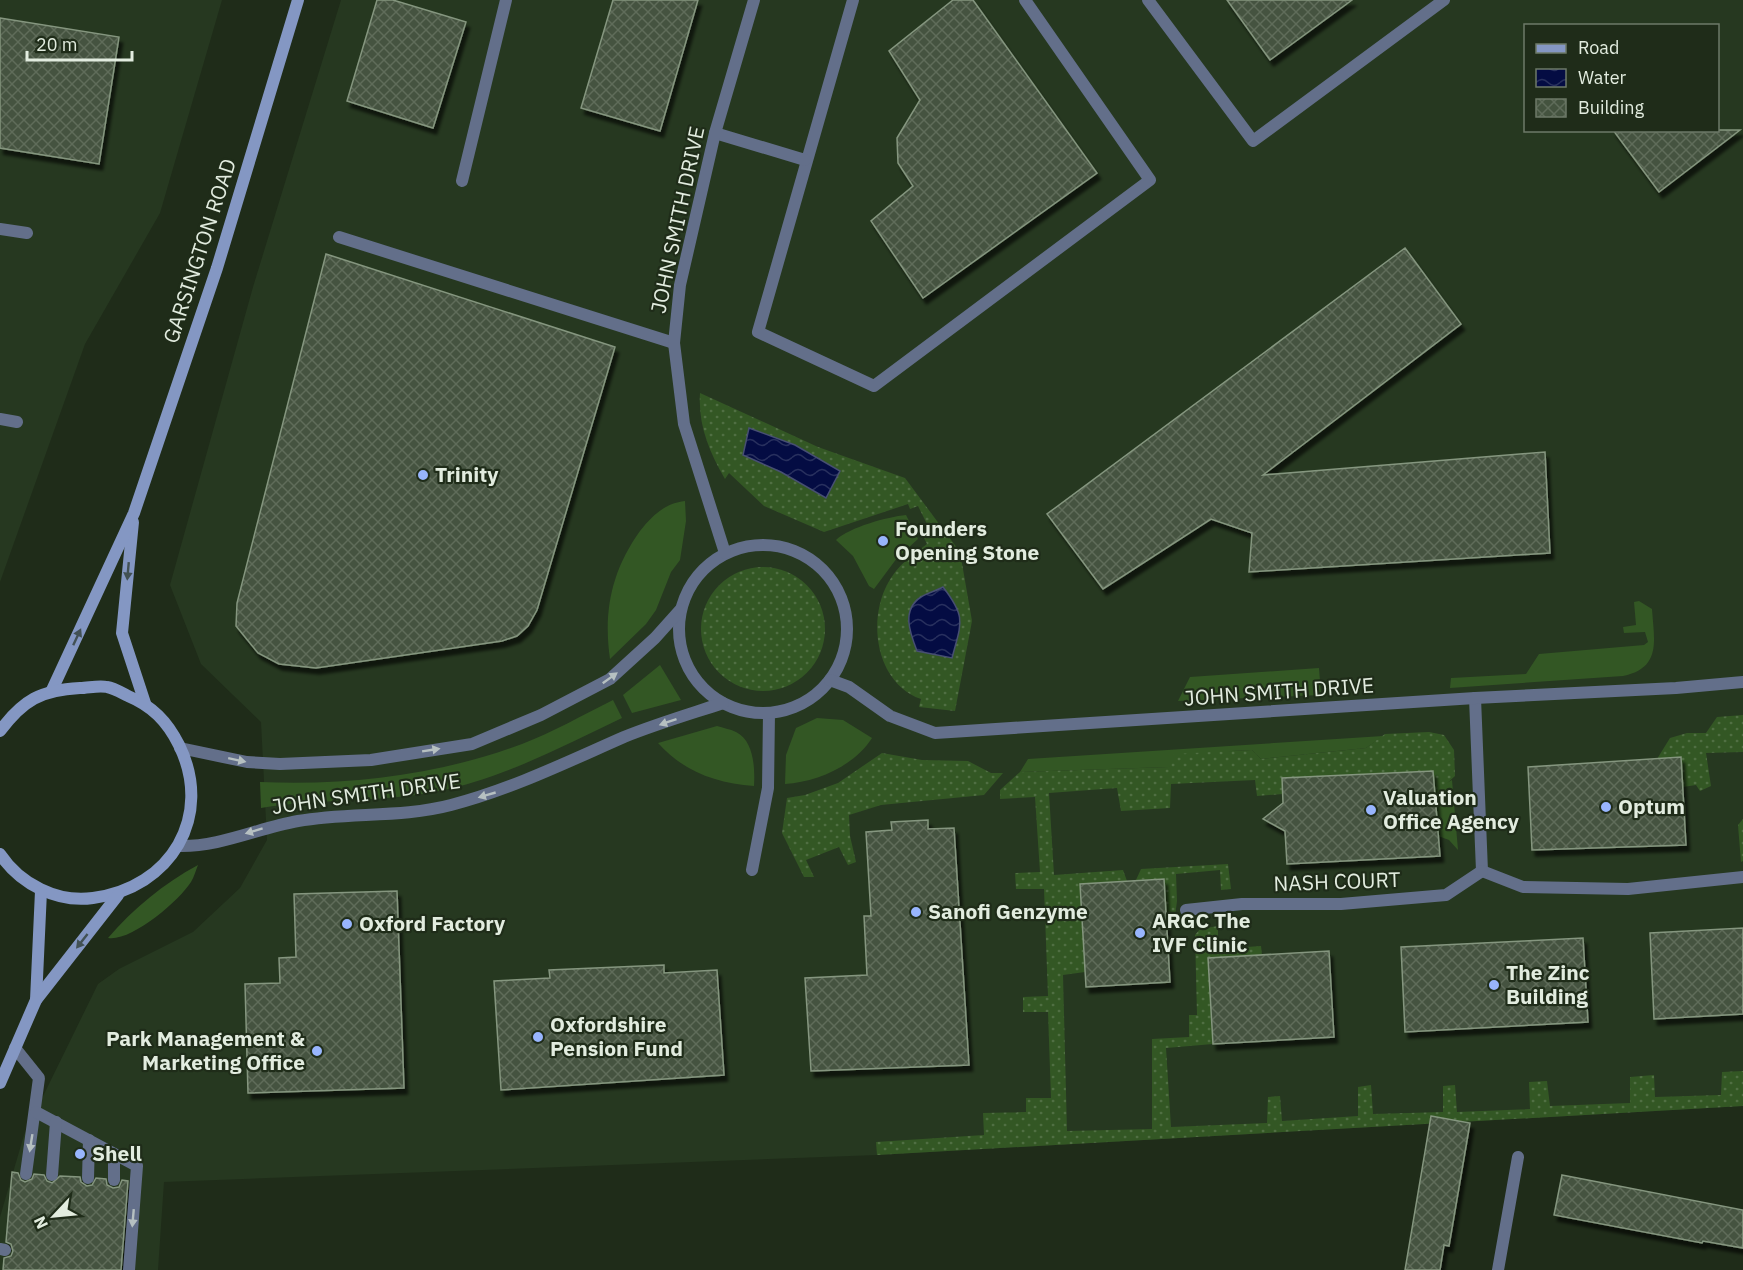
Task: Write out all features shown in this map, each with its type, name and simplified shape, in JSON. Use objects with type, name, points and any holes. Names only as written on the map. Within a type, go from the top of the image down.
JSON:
[{"type":"main road","name":"GARSINGTON ROAD","points":[[134,513],[217,268],[298,0]]},
{"type":"main road","points":[[52,690],[134,513]]},
{"type":"main road","points":[[134,513],[122,633],[145,703]]},
{"type":"main road","points":[[0,731],[16,709],[52,690],[107,687],[145,703],[169,725],[189,765],[192,804],[179,846],[150,878],[118,895],[80,900],[41,891],[11,871],[0,854]]},
{"type":"main road","points":[[36,1000],[41,891]]},
{"type":"main road","points":[[0,1083],[36,1000],[118,895]]},
{"type":"street","points":[[462,181],[506,0]]},
{"type":"street","name":"JOHN SMITH DRIVE","points":[[725,553],[684,424],[674,343],[680,285],[715,133],[754,0]]},
{"type":"street","points":[[853,0],[805,160],[758,332],[874,386],[1150,180],[1025,0]]},
{"type":"street","points":[[1148,0],[1253,141],[1444,0]]},
{"type":"street","points":[[715,133],[805,160]]},
{"type":"street","points":[[0,229],[27,233]]},
{"type":"street","points":[[339,237],[674,343]]},
{"type":"street","points":[[0,419],[17,422]]},
{"type":"street","name":"JOHN SMITH DRIVE","points":[[180,748],[247,762],[280,764],[371,760],[472,744],[541,715],[610,680],[655,639],[681,609],[694,580],[725,553],[765,544],[784,546],[806,555],[826,572],[838,592],[845,616],[846,641],[840,664],[831,680],[801,704],[784,711],[769,713],[739,710],[708,693],[690,669],[679,634],[681,609]]},
{"type":"street","name":"JOHN SMITH DRIVE","points":[[831,680],[849,687],[890,716],[935,733],[1743,682]]},
{"type":"street","points":[[1475,698],[1482,871],[1523,887],[1629,889],[1743,877]]},
{"type":"street","name":"JOHN SMITH DRIVE","points":[[179,846],[203,847],[278,824],[310,818],[448,806],[496,792],[554,770],[626,737],[723,703]]},
{"type":"street","points":[[752,870],[768,788],[769,713]]},
{"type":"street","name":"NASH COURT","points":[[1186,909],[1242,904],[1341,904],[1446,896],[1482,871]]},
{"type":"street","points":[[15,1048],[39,1078],[26,1174]]},
{"type":"street","points":[[36,1112],[137,1166],[129,1270]]},
{"type":"street","points":[[52,1175],[56,1122]]},
{"type":"street","points":[[88,1178],[89,1140]]},
{"type":"street","points":[[114,1154],[114,1180]]},
{"type":"street","points":[[1501,1270],[1518,1157]]},
{"type":"shaded area","points":[[0,0],[222,0],[160,213],[85,344],[0,582]]},
{"type":"shaded area","points":[[341,0],[1743,0],[1743,1106],[877,1155],[164,1182],[158,1270],[0,1270],[0,1217],[24,1135],[98,984],[119,969],[193,932],[240,888],[267,840],[261,722],[201,664],[170,585],[253,287]]},
{"type":"green space","points":[[700,393],[818,447],[905,478],[960,552],[972,621],[955,711],[919,707],[921,699],[906,691],[894,679],[885,665],[880,649],[877,632],[878,615],[888,583],[900,566],[927,544],[923,536],[931,532],[918,506],[910,509],[908,504],[824,532],[764,506],[729,473],[725,479],[714,458],[703,427]]},
{"type":"green space","points":[[685,501],[686,521],[680,560],[671,572],[656,610],[646,624],[610,659],[609,608],[616,576],[630,546],[654,515],[671,504]]},
{"type":"green space","points":[[906,515],[918,539],[897,558],[874,589],[869,586],[853,556],[836,540],[869,523]]},
{"type":"green space","points":[[763,567],[787,572],[807,585],[820,605],[825,629],[820,653],[807,673],[787,686],[763,691],[739,686],[719,673],[706,653],[701,629],[706,605],[719,585],[739,572]]},
{"type":"green space","points":[[1639,601],[1652,609],[1654,642],[1650,659],[1636,672],[1623,676],[1450,688],[1451,678],[1526,674],[1539,654],[1644,645],[1648,642],[1645,632],[1624,633],[1623,627],[1636,625],[1634,602]]},
{"type":"green space","points":[[660,665],[681,700],[632,713],[623,695]]},
{"type":"green space","points":[[1319,668],[1321,695],[1178,701],[1190,677]]},
{"type":"green space","points":[[613,700],[622,718],[533,760],[487,778],[417,795],[261,808],[260,782],[360,780],[458,764],[522,744]]},
{"type":"green space","points":[[1743,715],[1743,752],[1706,753],[1711,786],[1700,791],[1696,785],[1683,787],[1681,757],[1657,759],[1670,738],[1687,733],[1706,733],[1717,717]]},
{"type":"green space","points":[[817,718],[843,720],[872,738],[855,757],[834,771],[810,780],[785,784],[786,755],[796,728]]},
{"type":"green space","points":[[717,726],[736,732],[747,742],[752,756],[754,786],[714,779],[690,769],[658,743]]},
{"type":"green space","points":[[1429,732],[1444,735],[1454,750],[1455,776],[1444,786],[1435,789],[1433,771],[1282,778],[1283,794],[1257,796],[1255,780],[1171,784],[1170,808],[1121,811],[1117,788],[1049,793],[1054,875],[1123,870],[1127,881],[1080,884],[1085,972],[1063,975],[1067,1131],[1152,1129],[1152,1039],[1189,1037],[1189,1015],[1197,1015],[1195,935],[1200,929],[1218,926],[1218,949],[1261,946],[1262,955],[1208,958],[1213,1044],[1166,1048],[1171,1127],[1267,1123],[1268,1097],[1280,1096],[1282,1121],[1358,1116],[1358,1087],[1371,1085],[1373,1114],[1443,1112],[1443,1086],[1455,1085],[1457,1112],[1530,1109],[1529,1082],[1547,1081],[1550,1106],[1630,1103],[1630,1077],[1654,1075],[1655,1097],[1721,1095],[1722,1072],[1743,1071],[1743,1106],[877,1155],[876,1142],[984,1135],[983,1113],[1026,1112],[1026,1098],[1051,1098],[1048,1012],[1023,1012],[1023,997],[1048,996],[1044,889],[1016,889],[1015,873],[1040,872],[1035,797],[1000,799],[1000,790],[1020,772],[1169,767],[1174,754],[1252,750],[1261,759],[1366,748],[1385,734]]},
{"type":"green space","points":[[1383,736],[1366,748],[1261,759],[1252,750],[1232,751],[1169,767],[1020,772],[1028,759]]},
{"type":"green space","points":[[882,753],[922,760],[968,761],[991,773],[1003,773],[984,795],[881,805],[849,815],[850,836],[856,862],[848,865],[839,847],[806,860],[814,877],[804,877],[782,833],[787,798],[805,795],[838,783]]},
{"type":"green space","points":[[1452,780],[1458,850],[1449,840],[1438,836],[1435,789]]},
{"type":"green space","points":[[1743,819],[1743,861],[1741,862],[1738,825]]},
{"type":"green space","points":[[1228,864],[1231,889],[1221,890],[1220,870],[1176,874],[1177,901],[1174,924],[1167,925],[1164,879],[1136,880],[1141,869]]},
{"type":"green space","points":[[198,865],[185,890],[154,919],[129,934],[118,938],[108,938],[150,897]]},
{"type":"water","points":[[749,428],[795,445],[840,471],[826,498],[781,472],[743,455]]},
{"type":"water","points":[[943,587],[956,606],[960,621],[952,658],[917,651],[909,622],[911,608],[915,602]]},
{"type":"building","points":[[377,0],[393,0],[466,22],[433,128],[347,101]]},
{"type":"building","points":[[613,0],[698,0],[660,131],[581,108]]},
{"type":"building","points":[[953,0],[973,0],[1097,173],[923,298],[871,221],[913,186],[898,163],[897,138],[920,100],[889,51]]},
{"type":"building","points":[[1227,0],[1352,0],[1270,60]]},
{"type":"building","points":[[0,18],[119,37],[99,164],[0,148]]},
{"type":"building","points":[[1740,130],[1659,192],[1614,132]]},
{"type":"building","points":[[1405,248],[1461,324],[1263,475],[1545,452],[1550,553],[1249,572],[1252,533],[1211,519],[1103,589],[1047,514]]},
{"type":"building","name":"Trinity","points":[[326,254],[615,347],[537,610],[528,626],[517,636],[502,641],[316,668],[279,664],[258,653],[236,626],[237,603]]},
{"type":"building","points":[[1681,757],[1686,845],[1532,850],[1528,767]]},
{"type":"building","points":[[1433,771],[1440,856],[1287,864],[1285,831],[1263,819],[1283,803],[1282,778]]},
{"type":"building","points":[[928,820],[928,829],[954,828],[969,1065],[811,1071],[805,978],[867,975],[864,916],[871,916],[866,832],[892,830],[891,822]]},
{"type":"building","points":[[1164,879],[1170,982],[1086,987],[1080,884]]},
{"type":"building","points":[[397,891],[404,1088],[248,1093],[245,984],[280,983],[279,958],[296,957],[294,894]]},
{"type":"building","name":"The Zinc Building","points":[[1743,928],[1743,1014],[1654,1019],[1650,933]]},
{"type":"building","name":"The Zinc Building","points":[[1583,938],[1588,1022],[1405,1032],[1401,947]]},
{"type":"building","points":[[1329,951],[1334,1037],[1213,1044],[1208,958]]},
{"type":"building","points":[[664,965],[664,973],[717,970],[724,1075],[501,1090],[494,981],[550,978],[549,970]]},
{"type":"building","points":[[1431,1116],[1470,1123],[1449,1246],[1444,1245],[1440,1270],[1405,1270]]},
{"type":"building","points":[[12,1172],[18,1173],[21,1180],[25,1182],[32,1179],[34,1174],[44,1175],[47,1181],[52,1183],[60,1176],[80,1177],[81,1182],[87,1186],[92,1185],[96,1178],[106,1179],[107,1185],[113,1188],[119,1187],[122,1180],[128,1181],[121,1270],[3,1270],[4,1258],[11,1256],[13,1251],[11,1244],[6,1242]]},
{"type":"building","points":[[1562,1175],[1743,1210],[1743,1248],[1703,1241],[1702,1243],[1554,1215]]},
{"type":"place","name":"Trinity","points":[[423,475]]},
{"type":"place","name":"Founders Opening Stone","points":[[883,541]]},
{"type":"place","name":"Optum","points":[[1606,807]]},
{"type":"place","name":"Valuation Office Agency","points":[[1371,810]]},
{"type":"place","name":"Sanofi Genzyme","points":[[916,912]]},
{"type":"place","name":"Oxford Factory","points":[[347,924]]},
{"type":"place","name":"ARGC The IVF Clinic","points":[[1140,933]]},
{"type":"place","name":"The Zinc Building","points":[[1494,985]]},
{"type":"place","name":"Oxfordshire Pension Fund","points":[[538,1037]]},
{"type":"place","name":"Park Management & Marketing Office","points":[[317,1051]]},
{"type":"place","name":"Shell","points":[[80,1154]]}]
